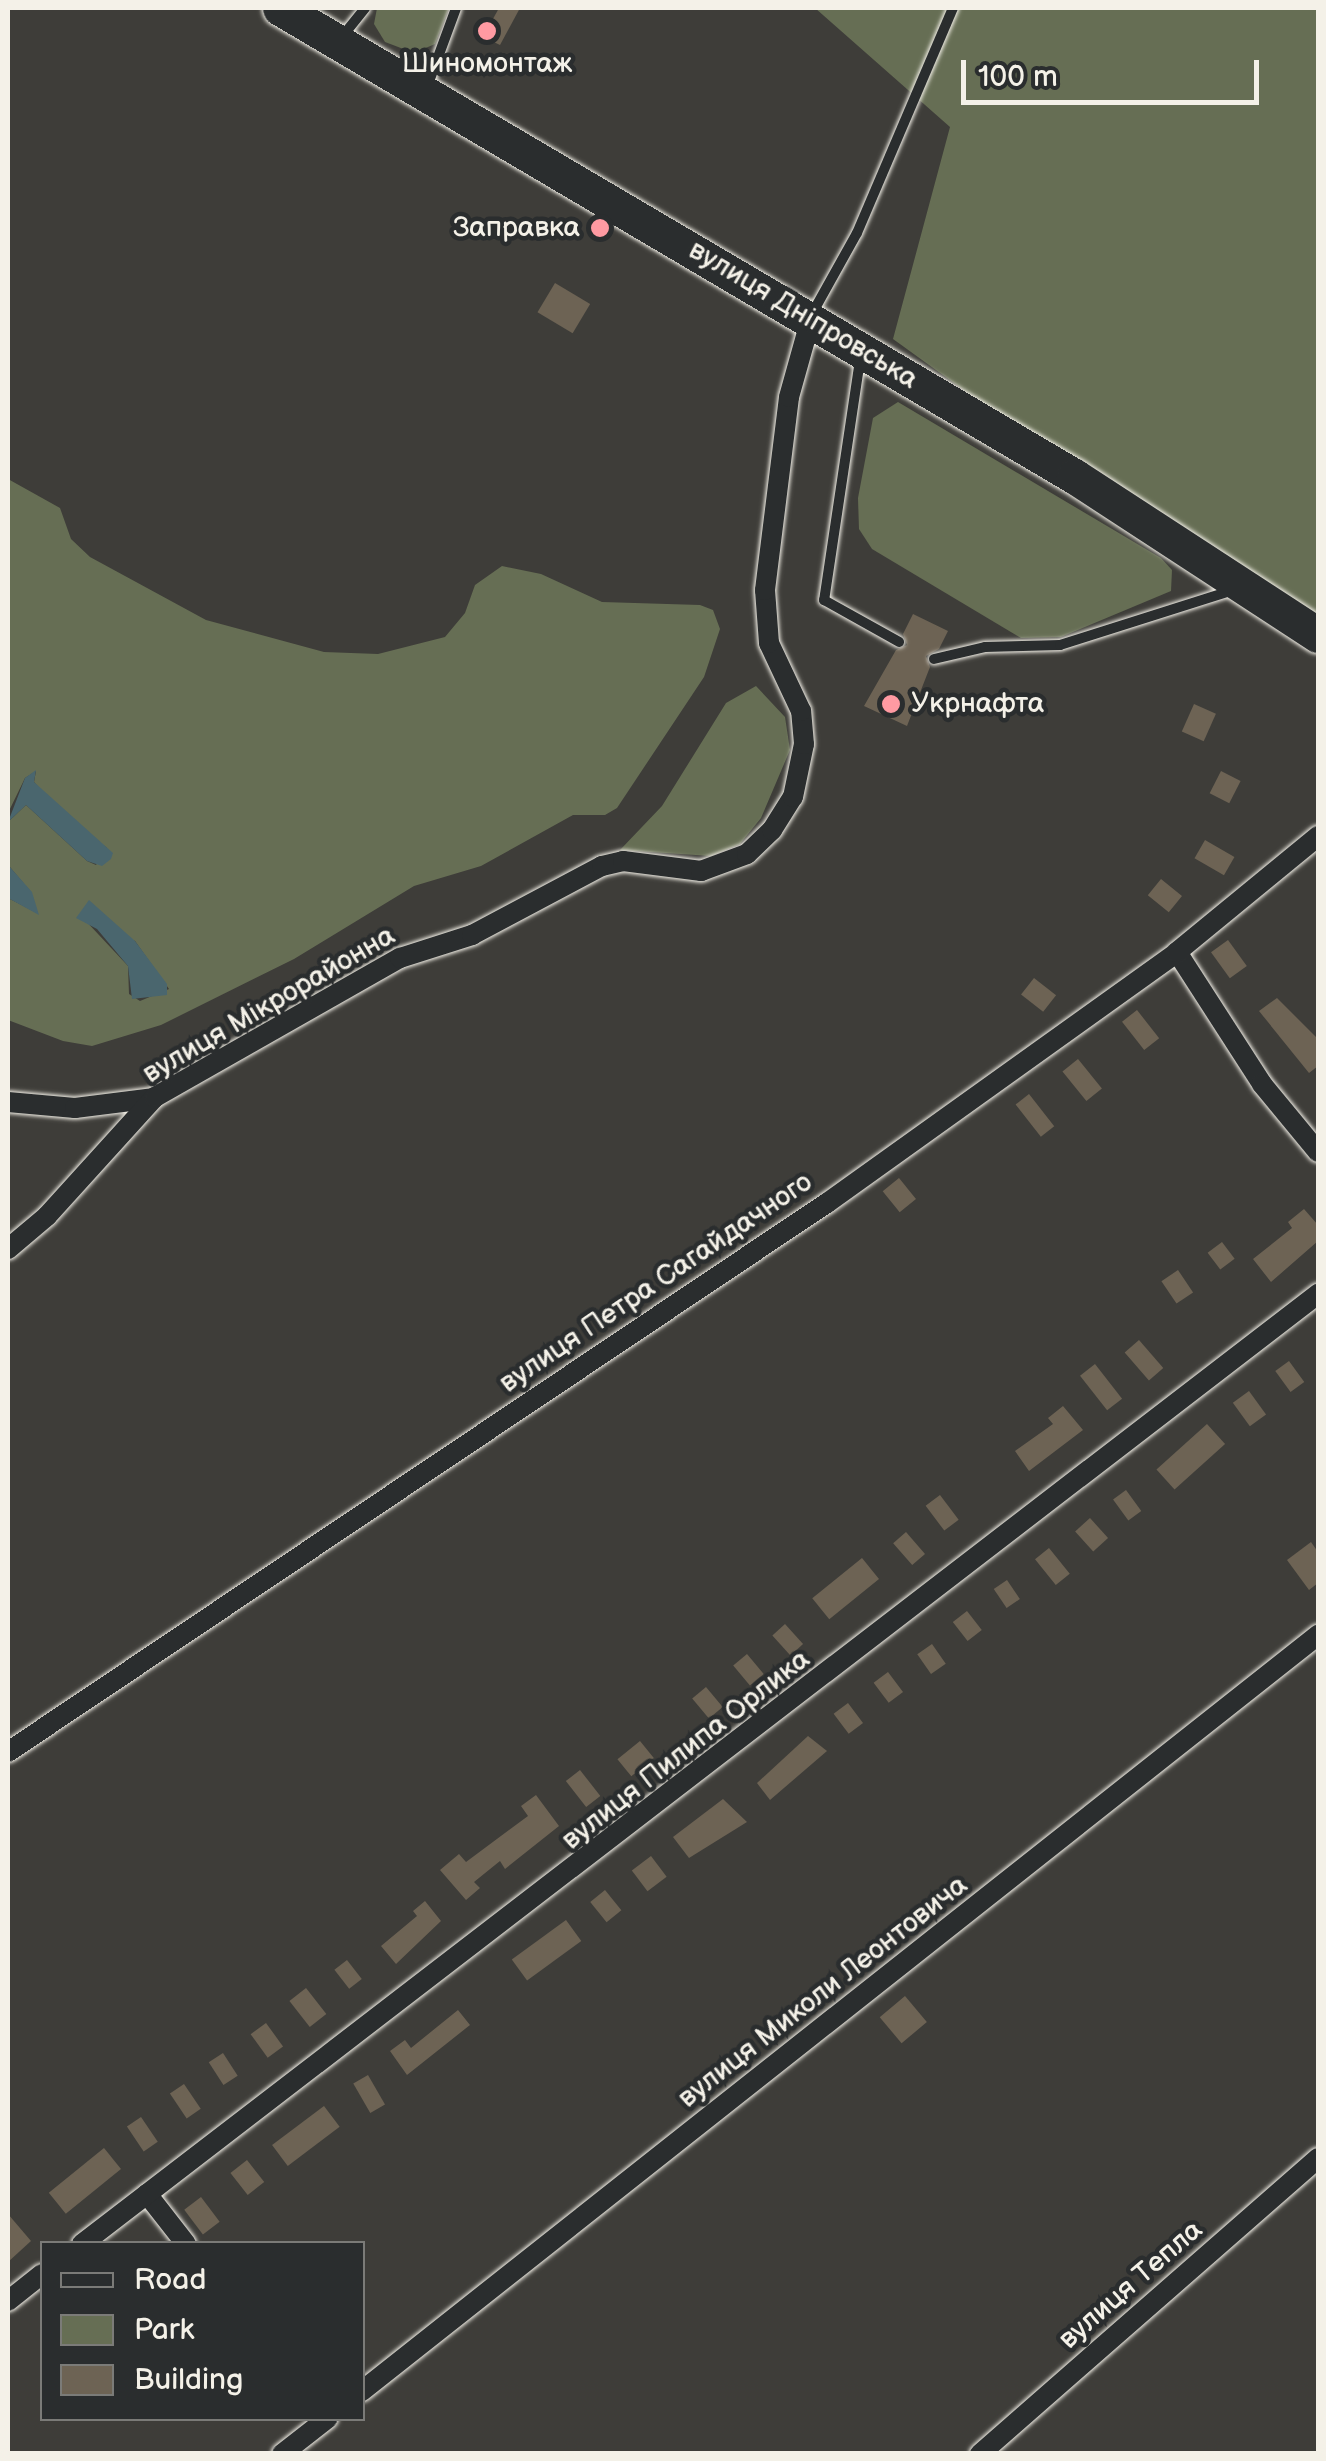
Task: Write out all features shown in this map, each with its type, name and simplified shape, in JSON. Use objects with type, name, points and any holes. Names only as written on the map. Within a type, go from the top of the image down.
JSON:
[{"type":"highway","name":"вулиця Дніпровська","points":[[280,8],[862,349],[1248,585],[1318,635]]},
{"type":"street","name":"вулиця Мікрорайонна","points":[[8,1249],[47,1216],[155,1098],[400,958],[472,935],[568,880],[623,861],[671,870],[713,868],[747,854],[772,830],[792,797],[804,744],[801,711],[769,643],[765,590],[789,397],[810,318]]},
{"type":"street","name":"вулиця Петра Сагайдачного","points":[[8,1752],[827,1203],[1177,952],[1318,836]]},
{"type":"street","points":[[1177,952],[1262,1084],[1318,1152]]},
{"type":"street","points":[[8,1102],[75,1108],[155,1098]]},
{"type":"street","name":"вулиця Пилипа Орлика","points":[[86,2241],[1318,1294]]},
{"type":"street","name":"вулиця Миколи Леонтовича","points":[[365,2390],[1318,1635]]},
{"type":"street","name":"вулиця Тепла","points":[[980,2454],[1318,2158]]},
{"type":"street","points":[[147,2194],[184,2241]]},
{"type":"street","points":[[8,2300],[40,2276]]},
{"type":"street","points":[[282,2454],[324,2421]]},
{"type":"lane","points":[[339,41],[365,8]]},
{"type":"lane","points":[[425,93],[456,8]]},
{"type":"lane","points":[[810,318],[857,233],[953,8]]},
{"type":"lane","points":[[862,349],[824,600],[900,642]]},
{"type":"lane","points":[[934,659],[984,648],[1060,645],[1248,585]]},
{"type":"green space","points":[[377,8],[449,8],[435,44],[414,53],[385,42],[374,24]]},
{"type":"green space","points":[[815,8],[1318,8],[1318,646],[893,339],[950,127]]},
{"type":"green space","points":[[898,402],[1161,558],[1172,570],[1171,591],[1061,637],[1021,638],[872,549],[859,529],[858,498],[873,418]]},
{"type":"green space","points":[[8,479],[60,508],[71,539],[90,557],[206,620],[324,652],[378,654],[445,637],[465,613],[475,585],[502,566],[541,574],[602,602],[700,605],[713,610],[720,629],[704,677],[617,808],[605,815],[573,815],[481,866],[414,886],[294,959],[161,1025],[92,1046],[63,1041],[8,1020],[8,898],[37,913],[31,892],[9,866],[8,822],[26,805],[87,861],[96,865],[107,848],[56,807],[34,782],[36,771],[25,778],[8,813]],"holes":[[[84,919],[135,941],[169,989],[140,1001],[129,994],[128,966]]]},
{"type":"green space","points":[[756,686],[785,717],[790,750],[761,818],[740,844],[711,856],[620,850],[662,806],[726,703]]},
{"type":"water","points":[[36,770],[34,782],[113,853],[102,866],[87,861],[26,805],[8,822],[25,778]]},
{"type":"water","points":[[8,840],[9,866],[32,892],[39,915],[8,898]]},
{"type":"water","points":[[89,900],[135,941],[167,984],[167,995],[132,999],[128,966],[97,929],[76,918]]},
{"type":"building","points":[[499,8],[520,8],[500,45],[483,37]]},
{"type":"building","points":[[555,283],[590,304],[573,333],[537,312]]},
{"type":"building","points":[[913,614],[948,631],[939,649],[926,656],[930,667],[907,726],[864,706],[896,650],[907,645],[903,634]]},
{"type":"building","points":[[1194,704],[1216,714],[1204,741],[1182,731]]},
{"type":"building","points":[[1221,771],[1241,781],[1229,803],[1210,793]]},
{"type":"building","points":[[1205,840],[1234,857],[1224,875],[1194,858]]},
{"type":"building","points":[[1161,879],[1182,896],[1169,912],[1148,895]]},
{"type":"building","points":[[1228,940],[1247,966],[1230,978],[1211,952]]},
{"type":"building","points":[[1034,978],[1056,995],[1043,1012],[1021,995]]},
{"type":"building","points":[[1277,998],[1318,1039],[1318,1066],[1309,1073],[1259,1011]]},
{"type":"building","points":[[1137,1010],[1159,1038],[1144,1050],[1122,1022]]},
{"type":"building","points":[[1078,1059],[1102,1089],[1086,1101],[1062,1072]]},
{"type":"building","points":[[1029,1094],[1054,1126],[1041,1137],[1016,1104]]},
{"type":"building","points":[[899,1178],[916,1199],[900,1212],[883,1191]]},
{"type":"building","points":[[1304,1209],[1318,1225],[1318,1241],[1271,1282],[1253,1259],[1292,1228],[1288,1222]]},
{"type":"building","points":[[1222,1242],[1235,1259],[1220,1270],[1208,1253]]},
{"type":"building","points":[[1178,1270],[1193,1292],[1177,1304],[1161,1281]]},
{"type":"building","points":[[1139,1340],[1163,1368],[1149,1380],[1125,1352]]},
{"type":"building","points":[[1289,1361],[1304,1382],[1291,1392],[1275,1371]]},
{"type":"building","points":[[1095,1364],[1122,1399],[1107,1410],[1080,1376]]},
{"type":"building","points":[[1249,1391],[1266,1414],[1250,1426],[1233,1403]]},
{"type":"building","points":[[1063,1406],[1083,1430],[1029,1471],[1015,1451],[1053,1424],[1048,1418]]},
{"type":"building","points":[[1207,1424],[1225,1444],[1175,1490],[1156,1470]]},
{"type":"building","points":[[1126,1490],[1141,1511],[1128,1520],[1113,1499]]},
{"type":"building","points":[[940,1495],[959,1520],[944,1531],[926,1506]]},
{"type":"building","points":[[1090,1518],[1108,1538],[1093,1551],[1075,1531]]},
{"type":"building","points":[[906,1532],[925,1554],[912,1565],[893,1543]]},
{"type":"building","points":[[1311,1542],[1318,1552],[1318,1583],[1309,1590],[1287,1560]]},
{"type":"building","points":[[1049,1548],[1070,1574],[1056,1585],[1035,1559]]},
{"type":"building","points":[[862,1558],[879,1579],[829,1619],[812,1598]]},
{"type":"building","points":[[1007,1580],[1020,1599],[1007,1608],[994,1589]]},
{"type":"building","points":[[967,1611],[982,1630],[968,1641],[953,1622]]},
{"type":"building","points":[[785,1624],[803,1644],[790,1655],[772,1635]]},
{"type":"building","points":[[932,1644],[946,1664],[931,1674],[917,1654]]},
{"type":"building","points":[[747,1654],[764,1674],[750,1685],[733,1666]]},
{"type":"building","points":[[888,1672],[903,1692],[889,1703],[874,1683]]},
{"type":"building","points":[[706,1687],[723,1707],[709,1718],[692,1699]]},
{"type":"building","points":[[848,1703],[863,1723],[849,1734],[834,1714]]},
{"type":"building","points":[[808,1736],[827,1751],[770,1800],[757,1783]]},
{"type":"building","points":[[640,1741],[654,1758],[631,1776],[617,1759]]},
{"type":"building","points":[[580,1770],[600,1796],[586,1807],[566,1781]]},
{"type":"building","points":[[536,1795],[559,1826],[505,1869],[500,1861],[474,1882],[480,1888],[466,1900],[440,1870],[459,1854],[466,1862],[528,1816],[521,1806]]},
{"type":"building","points":[[723,1799],[747,1822],[689,1858],[673,1837]]},
{"type":"building","points":[[651,1856],[667,1877],[647,1891],[632,1870]]},
{"type":"building","points":[[605,1890],[621,1910],[607,1922],[590,1902]]},
{"type":"building","points":[[425,1901],[441,1921],[396,1964],[381,1946],[417,1916],[413,1911]]},
{"type":"building","points":[[566,1920],[581,1941],[527,1980],[512,1959]]},
{"type":"building","points":[[347,1960],[362,1979],[349,1989],[334,1970]]},
{"type":"building","points":[[306,1988],[326,2014],[310,2027],[289,2001]]},
{"type":"building","points":[[905,1996],[927,2022],[902,2043],[880,2017]]},
{"type":"building","points":[[458,2010],[470,2025],[407,2075],[390,2051],[405,2040],[411,2048]]},
{"type":"building","points":[[266,2023],[283,2046],[268,2058],[251,2034]]},
{"type":"building","points":[[223,2053],[238,2076],[223,2085],[209,2062]]},
{"type":"building","points":[[368,2075],[385,2104],[370,2113],[353,2084]]},
{"type":"building","points":[[184,2084],[201,2109],[187,2118],[170,2094]]},
{"type":"building","points":[[324,2106],[340,2127],[288,2166],[272,2145]]},
{"type":"building","points":[[141,2117],[158,2142],[144,2151],[127,2127]]},
{"type":"building","points":[[104,2148],[121,2169],[66,2214],[49,2193]]},
{"type":"building","points":[[247,2160],[264,2182],[248,2195],[230,2173]]},
{"type":"building","points":[[201,2197],[220,2222],[203,2234],[184,2210]]},
{"type":"building","points":[[8,2214],[31,2241],[8,2262]]},
{"type":"place","name":"Шиномонтаж","points":[[487,31]]},
{"type":"place","name":"Заправка","points":[[600,228]]},
{"type":"place","name":"Укрнафта","points":[[891,704]]}]
